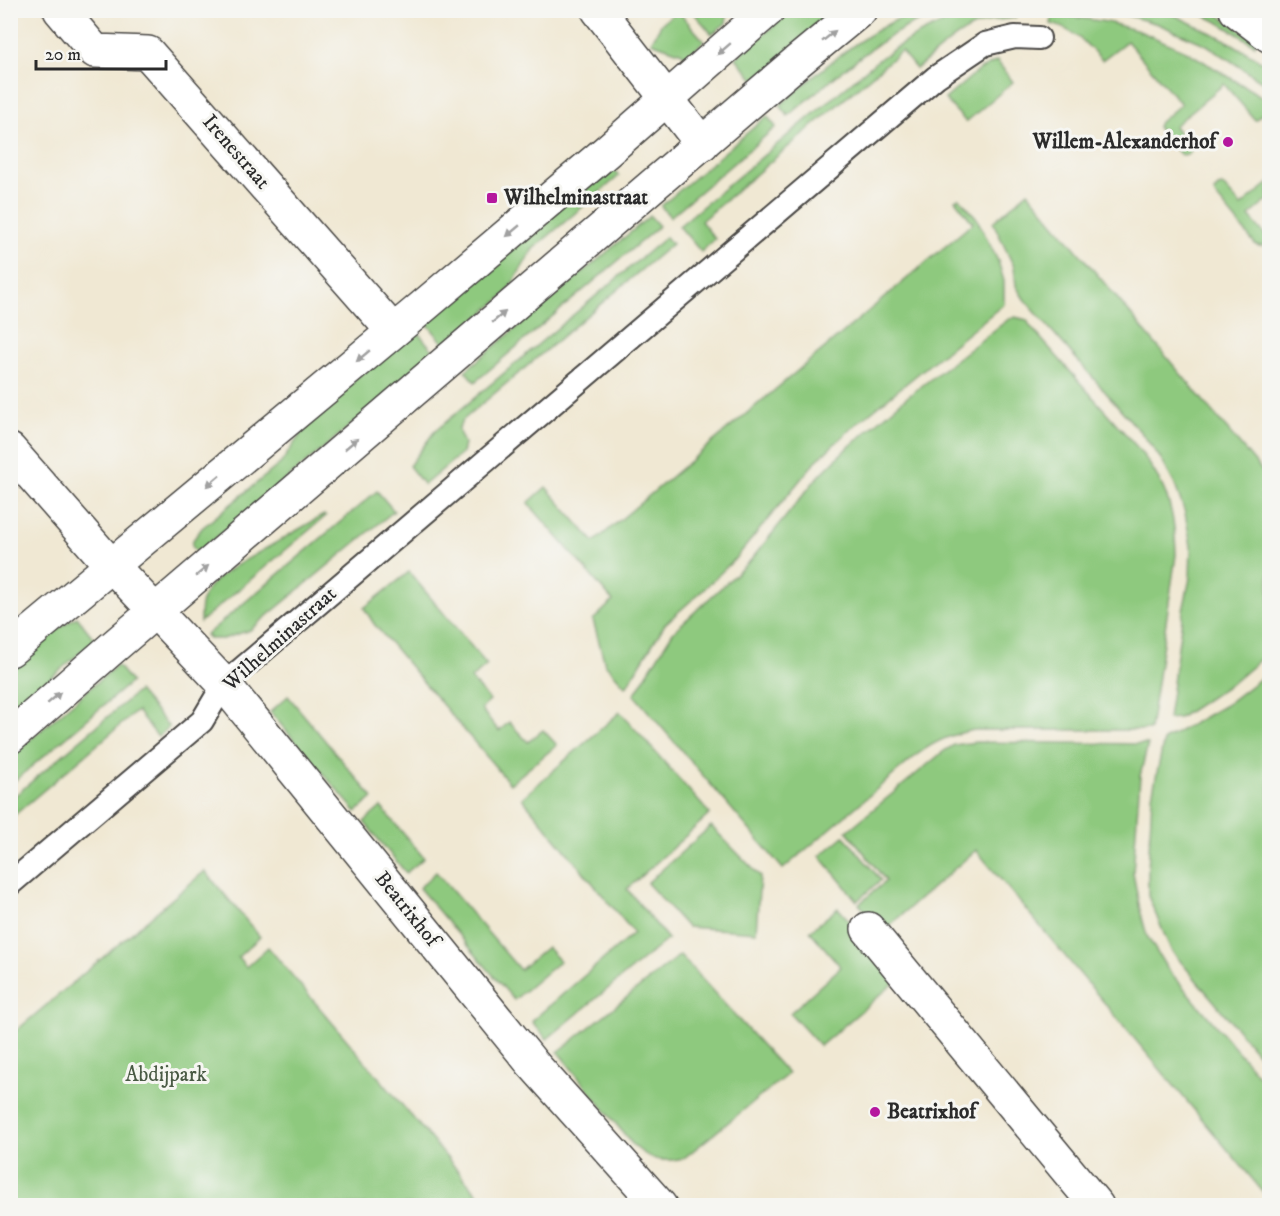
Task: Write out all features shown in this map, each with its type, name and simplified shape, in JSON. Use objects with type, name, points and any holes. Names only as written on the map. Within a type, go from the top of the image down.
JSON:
[{"type":"street","name":"Irenestraat","points":[[60,10],[95,51],[148,53],[393,331]]},
{"type":"street","points":[[598,10],[702,144]]},
{"type":"street","points":[[10,650],[668,99],[768,10]]},
{"type":"street","points":[[10,736],[860,10]]},
{"type":"street","points":[[1236,10],[1269,36]]},
{"type":"street","name":"Beatrixhof","points":[[10,450],[112,565],[224,684],[532,1063],[660,1206]]},
{"type":"street","points":[[868,929],[1097,1206]]},
{"type":"lane","name":"Wilhelminastraat","points":[[10,884],[202,721],[224,684],[936,77],[985,44],[1015,37],[1039,38]]},
{"type":"green space","points":[[678,11],[704,41],[686,58],[682,53],[651,42],[662,23]]},
{"type":"green space","points":[[692,11],[728,11],[726,23],[712,34]]},
{"type":"green space","points":[[791,11],[841,11],[756,82],[736,58]]},
{"type":"green space","points":[[917,11],[943,11],[900,30],[881,42],[788,116],[780,105],[847,50],[877,30]]},
{"type":"green space","points":[[1017,11],[1015,18],[990,21],[968,30],[916,69],[901,51],[701,221],[715,239],[701,252],[679,226],[894,49],[926,31],[960,18]]},
{"type":"green space","points":[[1111,11],[1166,11],[1226,40],[1269,66],[1269,86],[1207,45],[1158,24]]},
{"type":"green space","points":[[1194,11],[1212,11],[1255,39],[1255,45],[1216,21]]},
{"type":"green space","points":[[1053,14],[1107,22],[1139,31],[1186,51],[1269,101],[1269,108],[1255,120],[1224,84],[1174,126],[1191,150],[1184,156],[1157,127],[1181,104],[1127,41],[1102,60],[1073,33],[1051,24]]},
{"type":"green space","points":[[997,61],[1013,82],[966,122],[945,99],[979,70]]},
{"type":"green space","points":[[767,116],[776,127],[670,217],[661,206]]},
{"type":"green space","points":[[609,165],[619,176],[533,249],[506,294],[445,345],[424,320]]},
{"type":"green space","points":[[1269,183],[1269,199],[1249,216],[1266,236],[1265,245],[1260,246],[1256,245],[1214,192],[1222,186],[1241,206]]},
{"type":"green space","points":[[1028,192],[1269,479],[1269,652],[1235,681],[1179,718],[1168,719],[1183,611],[1190,578],[1191,546],[1185,513],[1175,485],[1161,459],[1143,435],[1024,299],[1016,286],[1014,267],[993,222]]},
{"type":"green space","points":[[959,198],[976,217],[998,261],[1004,281],[1004,304],[855,425],[815,462],[736,558],[665,624],[626,687],[605,664],[593,620],[613,601],[528,503],[546,487],[594,542],[973,223],[955,200]]},
{"type":"green space","points":[[650,216],[659,226],[475,382],[465,371]]},
{"type":"green space","points":[[666,237],[672,244],[463,420],[459,430],[464,444],[462,453],[424,485],[409,466],[434,432]]},
{"type":"green space","points":[[1015,317],[1027,320],[1137,447],[1155,473],[1167,497],[1174,524],[1176,555],[1150,730],[974,730],[951,736],[918,754],[783,869],[634,695],[673,632],[751,560],[816,479],[843,452],[902,401],[1009,319]]},
{"type":"green space","points":[[414,328],[436,354],[198,553],[192,546],[193,540],[202,528],[281,463],[314,414]]},
{"type":"green space","points":[[377,491],[394,511],[250,630],[223,639],[210,639],[206,635]]},
{"type":"green space","points":[[324,515],[326,516],[200,622],[203,598],[218,578]]},
{"type":"green space","points":[[409,572],[487,665],[471,679],[490,701],[481,709],[499,731],[509,722],[528,742],[543,730],[557,745],[510,784],[374,624],[364,608]]},
{"type":"green space","points":[[77,617],[95,640],[11,712],[10,670],[51,634]]},
{"type":"green space","points":[[117,665],[131,682],[11,784],[11,756]]},
{"type":"green space","points":[[1269,672],[1269,1067],[1171,950],[1148,896],[1148,870],[1152,796],[1164,740],[1227,704]]},
{"type":"green space","points":[[138,691],[169,727],[158,737],[137,711],[11,818],[11,799]]},
{"type":"green space","points":[[288,696],[373,798],[356,812],[270,712]]},
{"type":"green space","points":[[620,712],[710,814],[627,889],[668,939],[547,1039],[532,1022],[534,1019],[634,933],[522,798]]},
{"type":"green space","points":[[976,742],[1148,744],[1140,776],[1133,873],[1140,910],[1147,936],[1166,967],[1269,1088],[1269,1199],[976,850],[883,931],[859,904],[886,881],[847,831],[944,751],[954,745]]},
{"type":"green space","points":[[381,807],[424,858],[406,873],[364,822]]},
{"type":"green space","points":[[711,826],[760,876],[756,932],[687,927],[647,883]]},
{"type":"green space","points":[[844,836],[881,880],[857,901],[820,856]]},
{"type":"green space","name":"Abdijpark","points":[[205,871],[260,937],[238,957],[246,967],[268,947],[487,1205],[11,1205],[11,1035]]},
{"type":"green space","points":[[436,872],[520,970],[547,947],[560,961],[514,1000],[419,888]]},
{"type":"green space","points":[[838,908],[900,978],[820,1046],[790,1013],[841,967],[810,931]]},
{"type":"green space","points":[[680,955],[788,1074],[684,1158],[663,1160],[645,1154],[633,1145],[558,1052]]},
{"type":"place","name":"Willem-Alexanderhof","points":[[1228,142]]},
{"type":"place","name":"Wilhelminastraat","points":[[492,198]]},
{"type":"place","name":"Beatrixhof","points":[[875,1112]]}]
